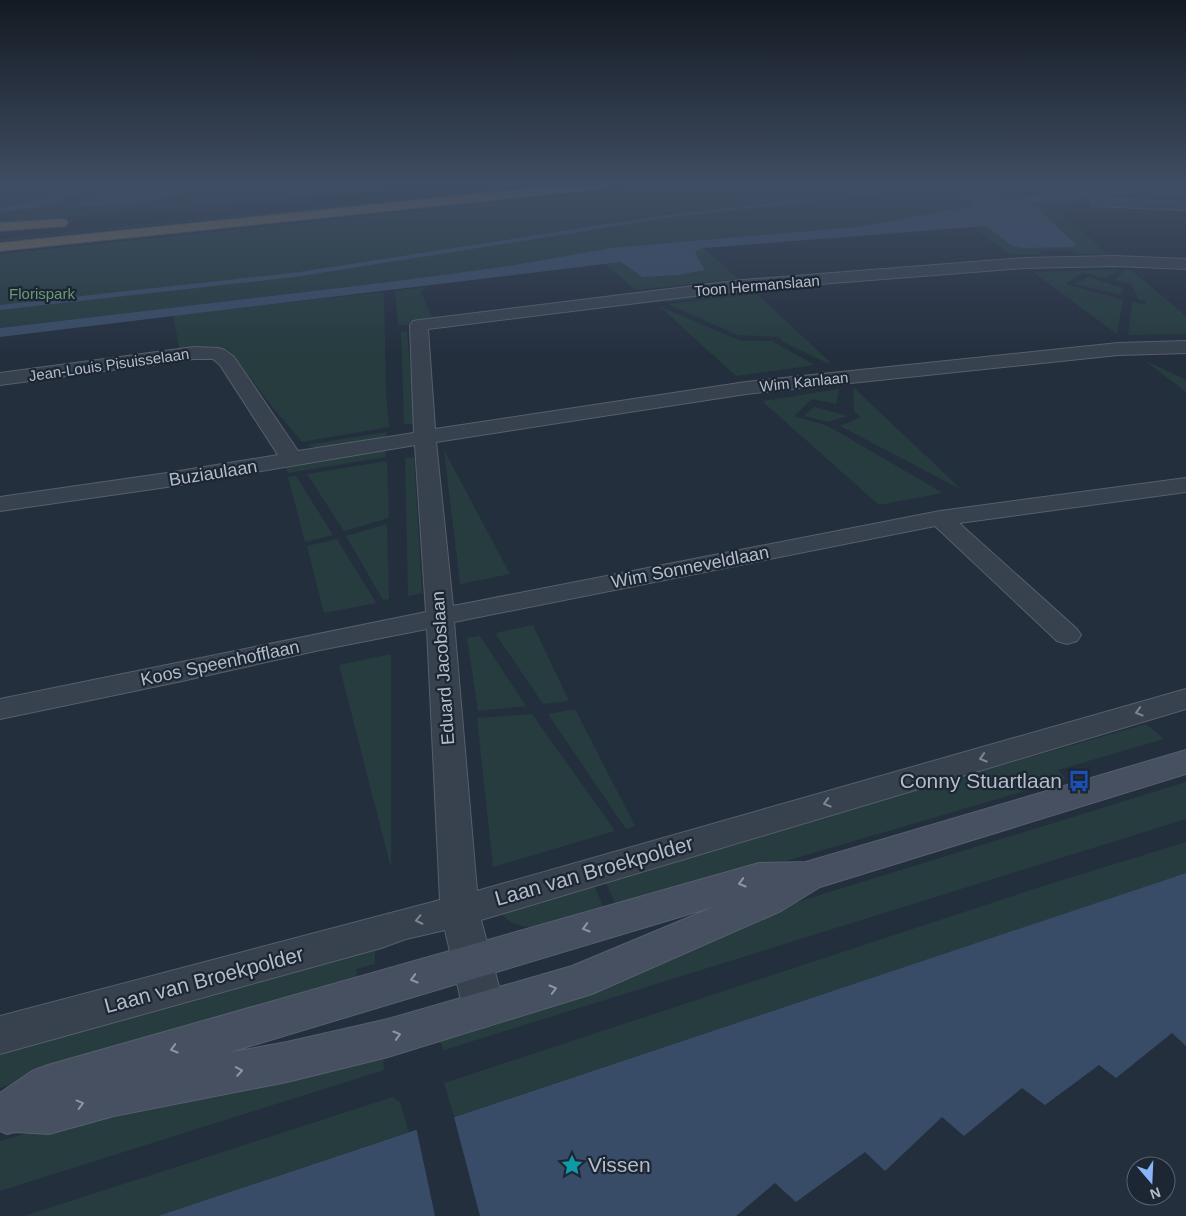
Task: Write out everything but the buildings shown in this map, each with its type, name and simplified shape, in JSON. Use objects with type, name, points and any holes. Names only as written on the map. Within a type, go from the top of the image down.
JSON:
[{"type":"highway","points":[[0,247],[51,242]]},
{"type":"main road","points":[[8,1112],[49,1112],[114,1095],[287,1062],[388,1038],[578,982],[768,900],[808,876],[1186,762]]},
{"type":"main road","points":[[8,1112],[48,1086],[759,878],[808,876]]},
{"type":"street","name":"Toon Hermanslaan","points":[[418,325],[742,285],[1025,263],[1115,261],[1186,264]]},
{"type":"street","name":"Eduard Jacobslaan","points":[[418,325],[460,911],[484,1009]]},
{"type":"street","name":"Wim Kanlaan","points":[[425,438],[765,386],[1118,349],[1186,347]]},
{"type":"street","name":"Jean-Louis Pisuisselaan","points":[[0,379],[194,353],[218,354],[227,361],[292,459]]},
{"type":"street","name":"Buziaulaan","points":[[0,504],[167,480],[425,438]]},
{"type":"street","name":"Wim Sonneveldlaan","points":[[440,616],[940,518],[1186,485]]},
{"type":"street","points":[[940,518],[1067,635]]},
{"type":"street","name":"Koos Speenhofflaan","points":[[0,709],[173,674],[320,641],[405,626],[440,616]]},
{"type":"street","name":"Laan van Broekpolder","points":[[0,1035],[404,924],[460,911],[1186,699]]},
{"type":"green space","name":"Florispark","points":[[118,242],[683,242],[610,248],[509,266],[389,282],[0,328],[0,254]]},
{"type":"green space","points":[[993,242],[1006,242],[1012,246],[1014,242],[1094,242],[1107,254],[1077,254],[1069,250],[1039,251],[1043,254],[1011,255]]},
{"type":"green space","points":[[704,248],[738,279],[636,290],[605,264],[621,262],[642,277],[705,269],[695,252]]},
{"type":"green space","points":[[1119,270],[1106,278],[1083,273],[1065,284],[1123,300],[1117,334],[1033,272]]},
{"type":"green space","points":[[1125,270],[1131,270],[1186,316],[1186,334],[1128,335],[1132,302],[1145,305],[1147,301],[1138,299],[1132,284],[1114,280]]},
{"type":"green space","points":[[1089,277],[1122,288],[1123,295],[1075,284]]},
{"type":"green space","points":[[426,287],[421,292],[433,320],[398,326],[395,291]]},
{"type":"green space","points":[[736,290],[741,294],[668,302],[663,298]]},
{"type":"green space","points":[[384,292],[386,392],[389,427],[302,442],[227,348],[180,352],[173,315]]},
{"type":"green space","points":[[757,294],[830,362],[827,363],[783,342],[779,337],[737,335],[668,304]]},
{"type":"green space","points":[[659,306],[741,341],[772,341],[815,365],[736,376]]},
{"type":"green space","points":[[407,331],[415,424],[404,424],[401,332]]},
{"type":"green space","points":[[1144,360],[1186,380],[1186,392]]},
{"type":"green space","points":[[853,387],[962,490],[840,426],[861,417],[854,411]]},
{"type":"green space","points":[[839,389],[836,404],[812,399],[794,416],[828,426],[943,493],[879,505],[762,401]]},
{"type":"green space","points":[[814,407],[848,416],[827,422],[804,416]]},
{"type":"green space","points":[[387,432],[384,438],[320,449],[306,445]]},
{"type":"green space","points":[[385,450],[386,457],[288,473],[285,465]]},
{"type":"green space","points":[[444,450],[510,574],[460,584]]},
{"type":"green space","points":[[414,457],[422,593],[408,596],[405,458]]},
{"type":"green space","points":[[387,461],[389,518],[344,531],[307,474]]},
{"type":"green space","points":[[296,476],[333,535],[305,542],[288,477]]},
{"type":"green space","points":[[387,524],[389,599],[383,600],[346,536]]},
{"type":"green space","points":[[337,539],[376,603],[324,613],[307,546]]},
{"type":"green space","points":[[533,625],[569,701],[543,704],[495,633]]},
{"type":"green space","points":[[480,636],[526,706],[478,711],[467,638]]},
{"type":"green space","points":[[391,654],[391,868],[339,665]]},
{"type":"green space","points":[[575,709],[635,826],[626,829],[548,714]]},
{"type":"green space","points":[[532,714],[615,831],[493,867],[477,718]]},
{"type":"green space","points":[[1146,724],[1164,739],[1058,770],[1066,779],[618,910],[604,879]]},
{"type":"green space","points":[[1186,782],[1186,819],[444,1050],[439,1040],[616,983],[794,903]]},
{"type":"green space","points":[[1186,842],[1186,873],[454,1117],[444,1083],[1043,886]]},
{"type":"green space","points":[[593,883],[606,913],[566,924],[538,927],[524,926],[512,922],[501,914]]},
{"type":"green space","points":[[375,944],[375,964],[356,969],[358,984],[0,1088],[0,1047]]},
{"type":"green space","points":[[383,1059],[384,1070],[0,1191],[0,1141],[81,1117]]},
{"type":"green space","points":[[393,1097],[400,1102],[409,1132],[158,1216],[24,1216]]},
{"type":"water","points":[[494,242],[518,242],[295,277],[0,310],[0,305],[299,272]]},
{"type":"water","points":[[683,242],[784,242],[704,248],[695,252],[705,270],[678,275],[642,277],[621,262],[0,337],[0,328],[389,282],[509,266],[610,248]]},
{"type":"water","points":[[1006,242],[1073,242],[1077,245],[1070,247],[1022,248],[1012,246]]},
{"type":"water","points":[[1186,873],[1186,1046],[1172,1033],[1116,1078],[1099,1065],[1045,1105],[1022,1088],[964,1136],[942,1117],[885,1171],[865,1152],[796,1202],[775,1183],[736,1216],[158,1216]]},
{"type":"pier","points":[[453,1114],[480,1216],[435,1216],[416,1127]]},
{"type":"place","name":"Conny Stuartlaan","points":[[1079,781]]},
{"type":"place","name":"Vissen","points":[[572,1165]]}]
